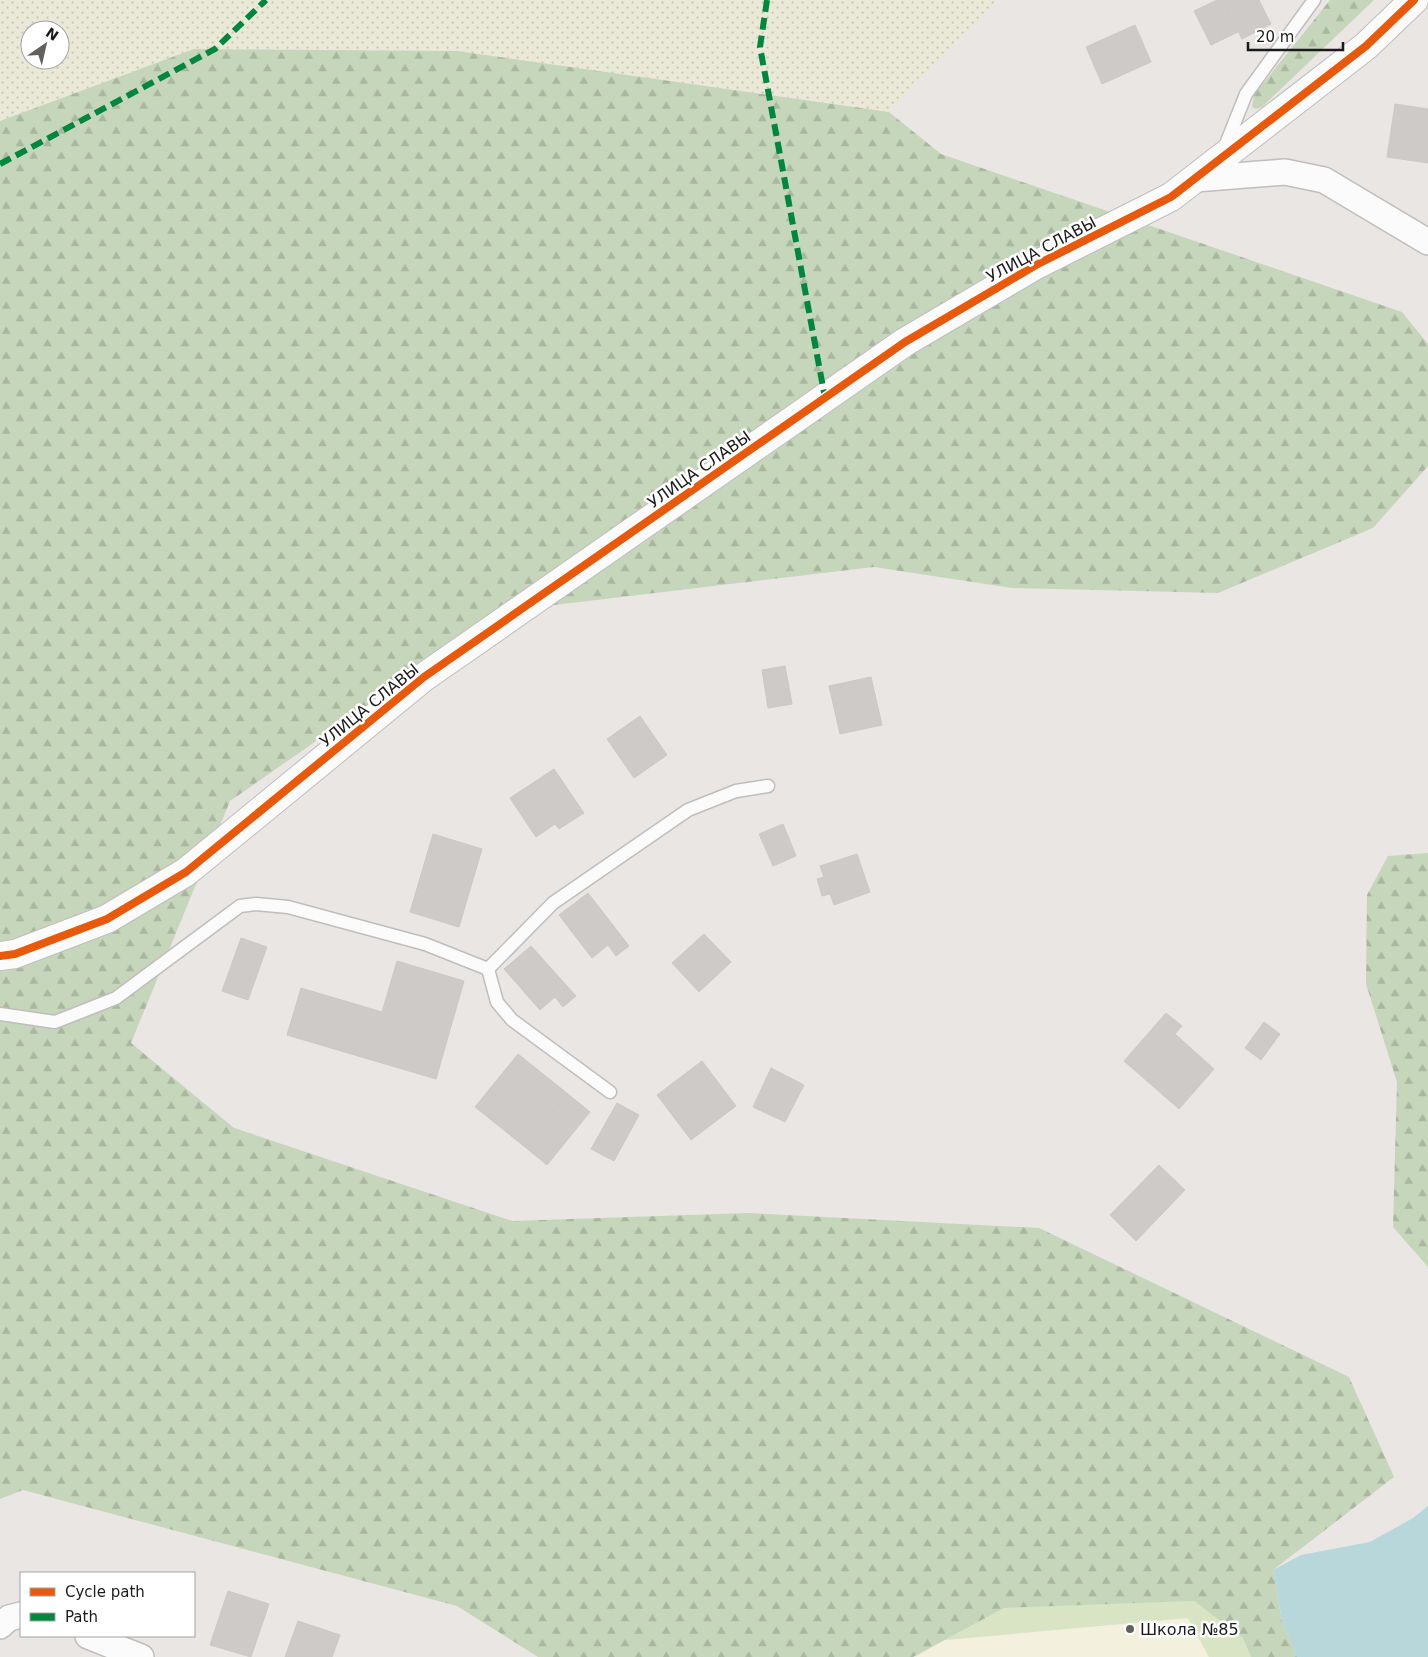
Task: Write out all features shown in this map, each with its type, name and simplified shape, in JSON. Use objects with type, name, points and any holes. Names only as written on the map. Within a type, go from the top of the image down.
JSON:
[{"type":"street","name":"УЛИЦА СЛАВЫ","points":[[0,956],[16,954],[107,919],[186,872],[424,677],[906,342],[1036,265],[1171,197],[1366,46],[1414,0]]},
{"type":"street","points":[[1195,179],[1285,172],[1324,180],[1428,242]]},
{"type":"street","points":[[0,1626],[9,1618],[20,1615]]},
{"type":"street","points":[[91,1637],[141,1657]]},
{"type":"lane","points":[[1219,161],[1246,94],[1314,0]]},
{"type":"lane","points":[[488,970],[553,903],[688,810],[736,790],[768,786]]},
{"type":"lane","points":[[0,1014],[54,1022],[116,998],[240,906],[256,904],[288,907],[425,944],[488,970]]},
{"type":"lane","points":[[488,970],[497,1002],[512,1020],[610,1092]]},
{"type":"shaded area","points":[[0,0],[998,0],[889,112],[457,51],[194,49],[0,121]]},
{"type":"shaded area","name":"Школа №85","points":[[1188,1618],[1209,1657],[916,1657],[945,1640]]},
{"type":"green space","points":[[1330,0],[1374,0],[1262,107],[1256,109],[1252,107],[1254,95]]},
{"type":"green space","points":[[194,49],[457,51],[889,112],[941,154],[1402,312],[1428,344],[1428,466],[1373,528],[1218,593],[1012,588],[874,567],[503,611],[230,801],[131,1043],[234,1128],[512,1221],[748,1213],[1039,1228],[1349,1377],[1394,1477],[1273,1570],[1282,1621],[1297,1657],[1251,1657],[1243,1638],[1194,1601],[1004,1608],[913,1657],[538,1657],[457,1606],[23,1490],[0,1499],[0,121]]},
{"type":"green space","points":[[1428,853],[1428,1267],[1393,1227],[1397,1082],[1366,984],[1367,895],[1388,856]]},
{"type":"green space","points":[[1194,1601],[1243,1638],[1251,1657],[1209,1657],[1188,1618],[945,1640],[1004,1608]]},
{"type":"water","points":[[1428,1506],[1428,1657],[1297,1657],[1282,1621],[1273,1570],[1301,1555],[1370,1542],[1413,1518]]},
{"type":"building","points":[[1217,0],[1222,0],[1238,32],[1211,45],[1194,11]]},
{"type":"building","points":[[1222,0],[1259,0],[1271,24],[1242,39]]},
{"type":"building","points":[[1135,25],[1151,62],[1102,84],[1086,47]]},
{"type":"building","points":[[1395,104],[1428,109],[1428,163],[1387,157]]},
{"type":"building","points":[[785,666],[792,704],[768,708],[762,670]]},
{"type":"building","points":[[871,677],[882,725],[840,734],[829,686]]},
{"type":"building","points":[[640,716],[667,755],[634,778],[607,739]]},
{"type":"building","points":[[554,769],[584,813],[559,829],[555,824],[536,837],[510,798]]},
{"type":"building","points":[[783,824],[796,856],[773,866],[759,834]]},
{"type":"building","points":[[433,834],[482,849],[459,927],[410,912]]},
{"type":"building","points":[[857,854],[870,892],[834,905],[830,894],[822,896],[817,879],[824,877],[820,866]]},
{"type":"building","points":[[588,893],[629,946],[616,956],[608,945],[592,958],[559,915]]},
{"type":"building","points":[[704,934],[731,962],[699,992],[672,963]]},
{"type":"building","points":[[241,938],[267,947],[248,1000],[222,991]]},
{"type":"building","points":[[531,946],[576,996],[563,1007],[555,997],[540,1010],[504,969]]},
{"type":"building","points":[[397,961],[464,981],[436,1079],[287,1035],[301,988],[382,1012]]},
{"type":"building","points":[[1166,1013],[1182,1026],[1139,1074],[1124,1061]]},
{"type":"building","points":[[1264,1022],[1280,1034],[1261,1060],[1245,1048]]},
{"type":"building","points":[[1175,1034],[1214,1069],[1179,1109],[1139,1074]]},
{"type":"building","points":[[518,1054],[568,1094],[525,1147],[475,1107]]},
{"type":"building","points":[[702,1061],[736,1106],[691,1140],[657,1095]]},
{"type":"building","points":[[771,1068],[804,1085],[785,1122],[753,1107]]},
{"type":"building","points":[[568,1094],[590,1112],[547,1165],[525,1147]]},
{"type":"building","points":[[617,1103],[639,1115],[614,1161],[591,1149]]},
{"type":"building","points":[[1159,1165],[1185,1190],[1136,1241],[1110,1215]]},
{"type":"building","points":[[228,1591],[269,1604],[251,1657],[210,1645]]},
{"type":"building","points":[[298,1621],[340,1635],[332,1657],[285,1657]]},
{"type":"marked path","points":[[0,164],[215,49],[266,0]]},
{"type":"marked path","points":[[767,0],[760,47],[825,398]]},
{"type":"cycle path","points":[[0,956],[15,954],[107,919],[186,872],[424,677],[905,342],[1036,265],[1171,197],[1366,46],[1414,0]]},
{"type":"place","name":"Школа №85","points":[[1130,1629]]}]
